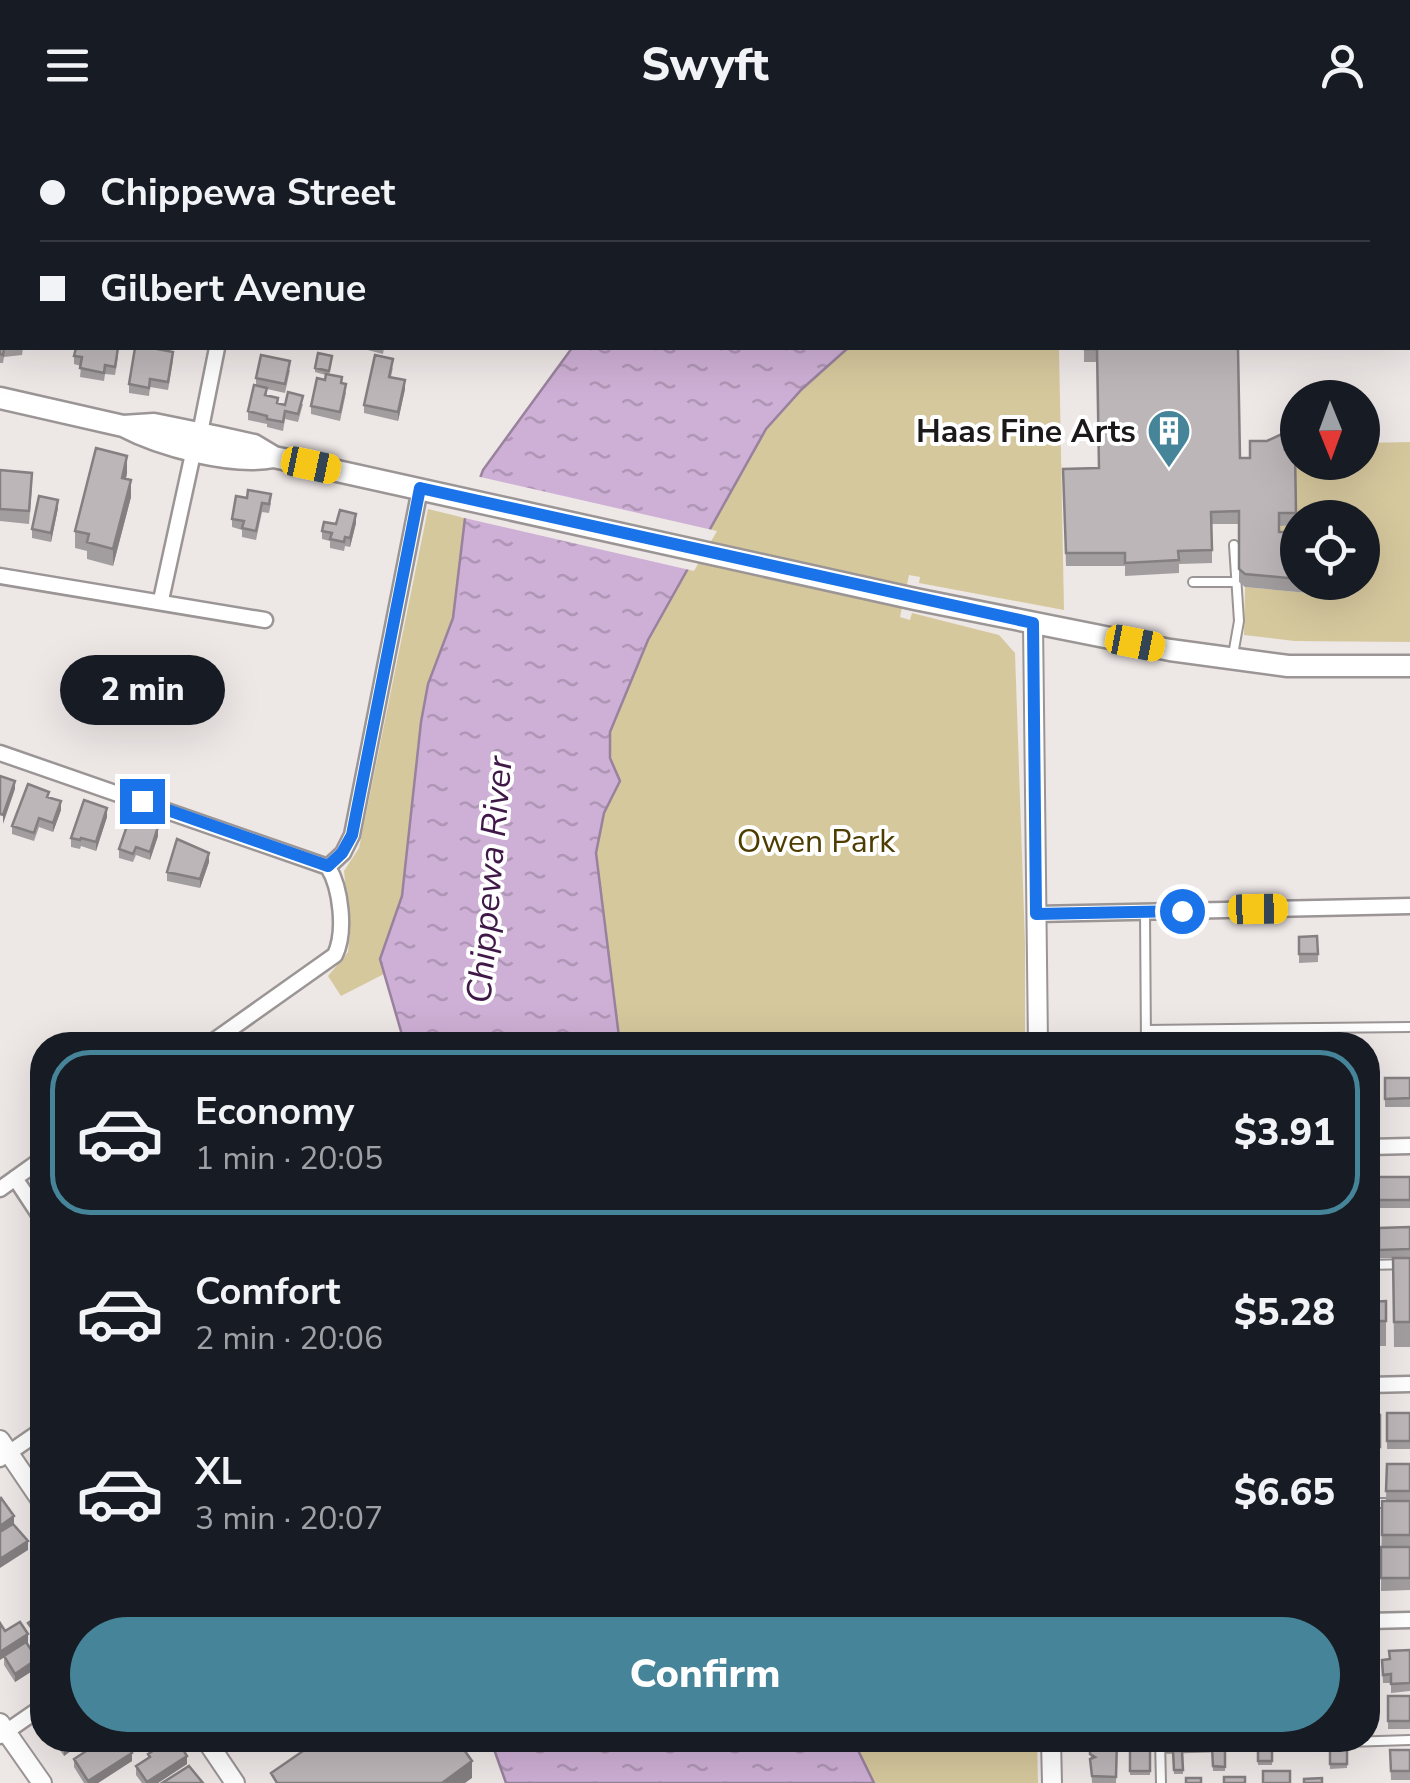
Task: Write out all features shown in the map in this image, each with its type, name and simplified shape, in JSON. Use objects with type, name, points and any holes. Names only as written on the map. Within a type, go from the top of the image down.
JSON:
[{"type":"main road","points":[[0,398],[123,426],[149,440],[254,445],[274,457],[1033,623],[1232,660],[1288,666],[1410,666]]},
{"type":"street","points":[[161,600],[218,350]]},
{"type":"street","points":[[328,866],[342,853],[352,835],[427,490]]},
{"type":"street","points":[[0,576],[265,620]]},
{"type":"street","points":[[1033,623],[1038,1032]]},
{"type":"street","points":[[0,753],[328,866],[336,886],[341,934],[335,955],[226,1032]]},
{"type":"street","points":[[1036,914],[1410,906]]},
{"type":"street","points":[[1380,1147],[1410,1146]]},
{"type":"street","points":[[0,1189],[30,1168]]},
{"type":"street","points":[[16,1178],[30,1200]]},
{"type":"street","points":[[1380,1385],[1410,1384]]},
{"type":"street","points":[[30,1436],[3,1451],[30,1486]]},
{"type":"street","points":[[1380,1620],[1410,1620]]},
{"type":"street","points":[[30,1714],[2,1730],[42,1783]]},
{"type":"street","points":[[214,1752],[235,1783]]},
{"type":"street","points":[[1051,1752],[1052,1783]]},
{"type":"lane","points":[[1232,660],[1239,621],[1234,545]]},
{"type":"lane","points":[[1194,582],[1236,582]]},
{"type":"lane","points":[[1144,912],[1146,1030],[1410,1026]]},
{"type":"lane","points":[[1380,1265],[1410,1264]]},
{"type":"lane","points":[[1380,1504],[1396,1503]]},
{"type":"lane","points":[[1380,1740],[1410,1740]]},
{"type":"lane","points":[[1160,1752],[1161,1783]]},
{"type":"green space","name":"Owen Park","points":[[846,350],[1059,350],[1064,610],[919,583],[920,577],[909,575],[900,617],[910,620],[912,613],[999,635],[1015,653],[1025,1032],[618,1032],[596,853],[604,813],[620,781],[610,758],[610,732],[648,640],[766,429],[802,389]]},
{"type":"green space","points":[[1410,442],[1410,642],[1294,641],[1244,635],[1245,587],[1280,590],[1280,600],[1380,600],[1380,500],[1282,500],[1284,480],[1380,480],[1380,443]]},
{"type":"green space","points":[[428,509],[465,518],[453,618],[428,684],[402,896],[380,959],[384,974],[341,996],[328,976],[348,952],[344,871],[359,848]]},
{"type":"green space","points":[[859,1752],[1037,1752],[1038,1783],[874,1783]]},
{"type":"water","name":"Chippewa River","points":[[571,350],[846,350],[802,389],[766,429],[648,640],[610,732],[610,758],[620,781],[604,813],[596,853],[618,1032],[401,1032],[380,959],[402,896],[428,684],[453,618],[465,518],[483,470]]},
{"type":"water","points":[[495,1752],[859,1752],[874,1783],[506,1783]]},
{"type":"pier","points":[[476,476],[717,531],[694,571],[460,517]]},
{"type":"building","points":[[76,350],[118,350],[115,367],[105,365],[104,373],[80,368],[82,357],[74,356]]},
{"type":"building","points":[[135,350],[173,352],[168,382],[150,379],[149,388],[129,384]]},
{"type":"building","name":"Haas Fine Arts","points":[[1097,350],[1238,350],[1240,458],[1250,458],[1250,441],[1267,441],[1280,435],[1280,480],[1295,480],[1296,500],[1280,500],[1280,577],[1245,574],[1239,569],[1239,511],[1211,512],[1212,550],[1178,551],[1179,560],[1125,563],[1125,553],[1066,553],[1063,469],[1099,468]]},
{"type":"building","points":[[318,353],[332,356],[329,371],[315,368]]},
{"type":"building","points":[[261,355],[290,361],[285,384],[256,378]]},
{"type":"building","points":[[375,355],[393,359],[389,377],[405,380],[398,412],[364,405]]},
{"type":"building","points":[[326,374],[342,377],[341,383],[346,384],[340,412],[311,406],[317,378],[325,380]]},
{"type":"building","points":[[254,385],[267,388],[265,395],[278,398],[277,403],[285,405],[288,392],[303,396],[298,414],[285,411],[283,422],[248,411]]},
{"type":"building","points":[[96,448],[127,456],[122,478],[131,480],[113,549],[87,542],[89,534],[75,531]]},
{"type":"building","points":[[0,470],[32,473],[29,511],[0,509]]},
{"type":"building","points":[[248,490],[271,494],[269,504],[262,503],[256,531],[242,528],[244,521],[232,519],[236,496],[247,498]]},
{"type":"building","points":[[39,496],[58,500],[51,533],[32,529]]},
{"type":"building","points":[[340,510],[356,514],[350,538],[345,537],[344,542],[330,539],[332,533],[322,531],[324,522],[336,524]]},
{"type":"building","points":[[0,776],[15,781],[3,815],[0,814]]},
{"type":"building","points":[[28,784],[61,801],[53,823],[39,818],[34,833],[12,826]]},
{"type":"building","points":[[84,800],[107,808],[96,842],[71,838]]},
{"type":"building","points":[[130,817],[158,827],[150,852],[136,847],[133,854],[119,849]]},
{"type":"building","points":[[177,839],[209,853],[200,879],[167,872]]},
{"type":"building","points":[[1317,936],[1318,954],[1299,954],[1299,937]]},
{"type":"building","points":[[1385,1078],[1410,1078],[1410,1098],[1385,1099]]},
{"type":"building","points":[[1380,1177],[1410,1177],[1410,1200],[1380,1200]]},
{"type":"building","points":[[1410,1227],[1410,1249],[1380,1250],[1380,1228]]},
{"type":"building","points":[[1393,1258],[1410,1258],[1410,1322],[1394,1322]]},
{"type":"building","points":[[1380,1301],[1386,1301],[1386,1321],[1380,1321]]},
{"type":"building","points":[[1387,1413],[1410,1413],[1410,1441],[1387,1441]]},
{"type":"building","points":[[1387,1464],[1410,1464],[1410,1491],[1386,1491]]},
{"type":"building","points":[[0,1499],[14,1516],[0,1526]]},
{"type":"building","points":[[1382,1501],[1410,1501],[1410,1535],[1382,1535]]},
{"type":"building","points":[[13,1524],[28,1541],[0,1559],[0,1532]]},
{"type":"building","points":[[1381,1547],[1410,1547],[1410,1578],[1381,1578]]},
{"type":"building","points":[[20,1622],[28,1634],[0,1652],[0,1623],[5,1631]]},
{"type":"building","points":[[26,1642],[30,1648],[30,1664],[15,1674],[4,1656]]},
{"type":"building","points":[[1410,1650],[1410,1683],[1391,1684],[1391,1674],[1383,1675],[1382,1660],[1390,1659],[1389,1651]]},
{"type":"building","points":[[1388,1696],[1410,1696],[1410,1721],[1388,1721]]},
{"type":"building","points":[[1390,1750],[1410,1750],[1410,1771],[1391,1771]]},
{"type":"building","points":[[85,1752],[132,1753],[88,1781],[74,1759]]},
{"type":"building","points":[[184,1752],[187,1756],[147,1782],[136,1766],[150,1757],[148,1754]]},
{"type":"building","points":[[302,1752],[466,1752],[472,1761],[442,1783],[277,1783],[271,1773]]},
{"type":"building","points":[[1117,1752],[1116,1777],[1092,1776],[1090,1759],[1095,1757],[1090,1754]]},
{"type":"building","points":[[1130,1752],[1150,1752],[1150,1771],[1130,1771]]},
{"type":"building","points":[[1173,1752],[1182,1752],[1183,1770],[1174,1770]]},
{"type":"building","points":[[1212,1752],[1225,1752],[1225,1767],[1213,1766]]},
{"type":"building","points":[[1258,1752],[1272,1752],[1272,1761],[1258,1761]]},
{"type":"building","points":[[1330,1752],[1347,1752],[1347,1764],[1330,1764]]},
{"type":"building","points":[[189,1766],[203,1783],[162,1783]]},
{"type":"building","points":[[1263,1771],[1290,1771],[1290,1783],[1263,1783]]},
{"type":"building","points":[[1224,1777],[1245,1777],[1245,1783],[1224,1783]]},
{"type":"building","points":[[1186,1778],[1201,1778],[1201,1783],[1186,1783]]},
{"type":"building","points":[[1322,1778],[1322,1783],[1304,1783],[1304,1779]]},
{"type":"place","name":"Haas Fine Arts","points":[[1169,469]]},
{"type":"route","points":[[142,801],[328,866],[342,853],[352,835],[420,488],[1033,623],[1036,914],[1182,911]]}]
